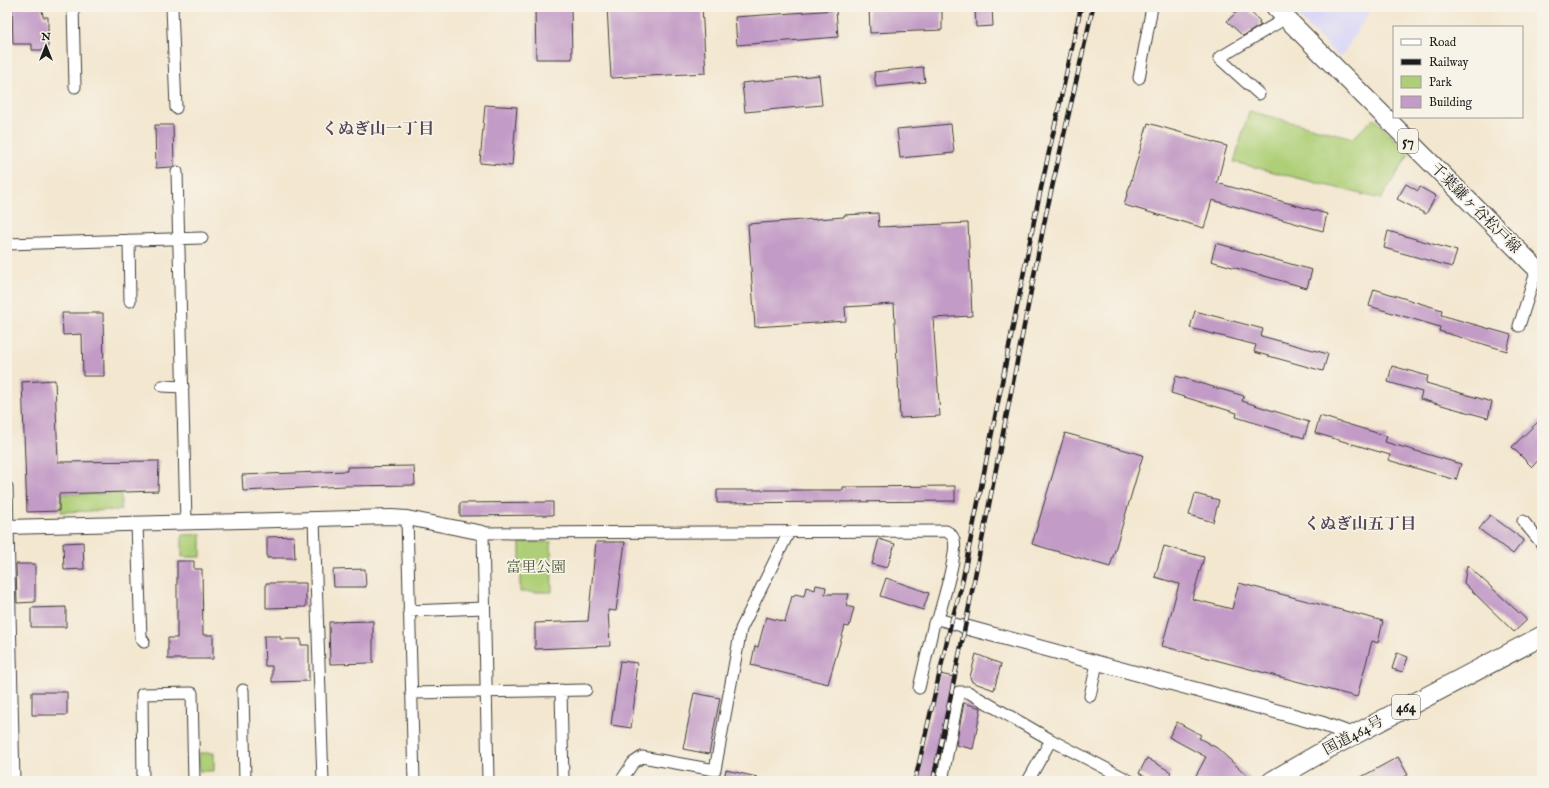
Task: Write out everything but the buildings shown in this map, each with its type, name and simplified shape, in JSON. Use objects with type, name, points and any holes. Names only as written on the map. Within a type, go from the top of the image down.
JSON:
[{"type":"highway","name":"国道464号","points":[[1272,781],[1353,735],[1542,636]]},
{"type":"main road","name":"千葉鎌ヶ谷松戸線","points":[[1281,12],[1539,271]]},
{"type":"street","points":[[73,7],[75,87]]},
{"type":"street","points":[[172,7],[176,108]]},
{"type":"street","points":[[1139,78],[1152,7]]},
{"type":"street","points":[[1259,94],[1219,58],[1281,12]]},
{"type":"street","points":[[177,172],[186,522]]},
{"type":"street","points":[[7,244],[202,238]]},
{"type":"street","points":[[129,240],[130,301]]},
{"type":"street","points":[[1519,326],[1539,271]]},
{"type":"street","points":[[162,386],[183,387]]},
{"type":"street","points":[[7,487],[14,781]]},
{"type":"street","points":[[8,527],[391,517],[407,518],[483,533],[946,531],[954,539],[955,546],[950,574],[938,619],[934,623],[919,688]]},
{"type":"street","points":[[407,518],[414,781]]},
{"type":"street","points":[[314,519],[323,781]]},
{"type":"street","points":[[1523,522],[1542,544]]},
{"type":"street","points":[[137,524],[141,638],[144,642]]},
{"type":"street","points":[[621,781],[634,762],[642,757],[715,770],[741,629],[788,532]]},
{"type":"street","points":[[483,533],[488,781]]},
{"type":"street","points":[[409,611],[484,608]]},
{"type":"street","points":[[938,619],[1323,724],[1353,735]]},
{"type":"street","points":[[1090,696],[1098,663]]},
{"type":"street","points":[[942,781],[960,689],[968,692],[1051,740],[1130,781]]},
{"type":"street","points":[[243,690],[245,781]]},
{"type":"street","points":[[561,690],[563,781]]},
{"type":"street","points":[[412,693],[586,690]]},
{"type":"street","points":[[143,781],[142,694],[192,693],[194,781]]},
{"type":"street","points":[[1028,781],[1051,740]]},
{"type":"shaded area","points":[[1291,7],[1373,7],[1340,58],[1297,15],[1297,12]]},
{"type":"green space","points":[[1249,111],[1353,138],[1374,118],[1409,154],[1381,199],[1234,162]]},
{"type":"green space","points":[[61,494],[121,494],[121,510],[61,512]]},
{"type":"green space","points":[[201,534],[201,557],[182,557],[182,535]]},
{"type":"green space","name":"富里公園","points":[[520,542],[551,542],[552,592],[520,592]]},
{"type":"green space","points":[[199,753],[214,753],[214,771],[199,771]]},
{"type":"railway","points":[[915,781],[951,623],[961,588],[1036,211],[1081,7]]},
{"type":"railway","points":[[933,781],[965,627],[1046,214],[1093,7]]},
{"type":"district","name":"くぬぎ山一丁目","points":[[378,128]]},
{"type":"district","name":"くぬぎ山五丁目","points":[[1360,523]]}]
